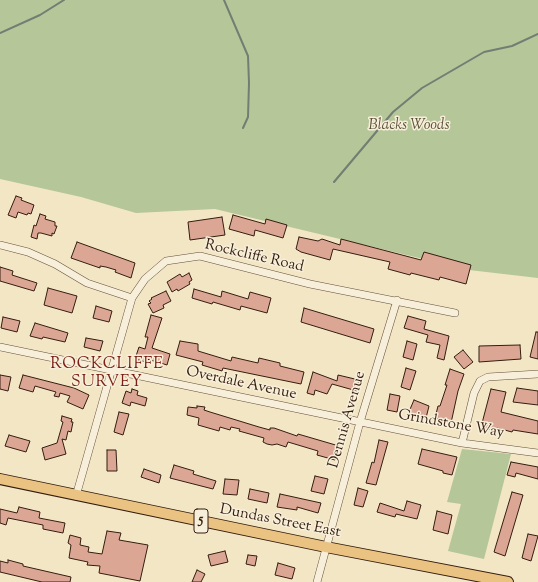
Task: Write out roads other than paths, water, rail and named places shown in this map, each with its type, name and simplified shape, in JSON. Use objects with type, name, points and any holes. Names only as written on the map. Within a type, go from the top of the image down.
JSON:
[{"type":"main road","name":"Dundas Street East","points":[[0,479],[326,547],[508,582]]},
{"type":"street","points":[[0,245],[28,252],[55,264],[87,283],[132,298]]},
{"type":"street","name":"Rockcliffe Road","points":[[76,496],[132,298],[145,279],[166,261],[200,256],[310,284],[397,300],[455,313]]},
{"type":"street","name":"Dennis Avenue","points":[[317,582],[360,422],[397,300]]},
{"type":"street","name":"Overdale Avenue","points":[[0,347],[360,422]]},
{"type":"street","points":[[462,443],[476,387],[480,380],[488,377],[538,374]]},
{"type":"street","name":"Grindstone Way","points":[[360,422],[462,443],[538,452]]},
{"type":"waterway","points":[[0,33],[40,15],[64,0]]},
{"type":"waterway","points":[[224,0],[248,56],[248,117],[243,128]]},
{"type":"waterway","points":[[334,182],[393,112],[422,88],[484,52],[512,46],[538,34]]},
{"type":"district","name":"ROCKCLIFFE SURVEY","points":[[107,374]]},
{"type":"park label","name":"Blacks Woods","points":[[409,126]]}]
